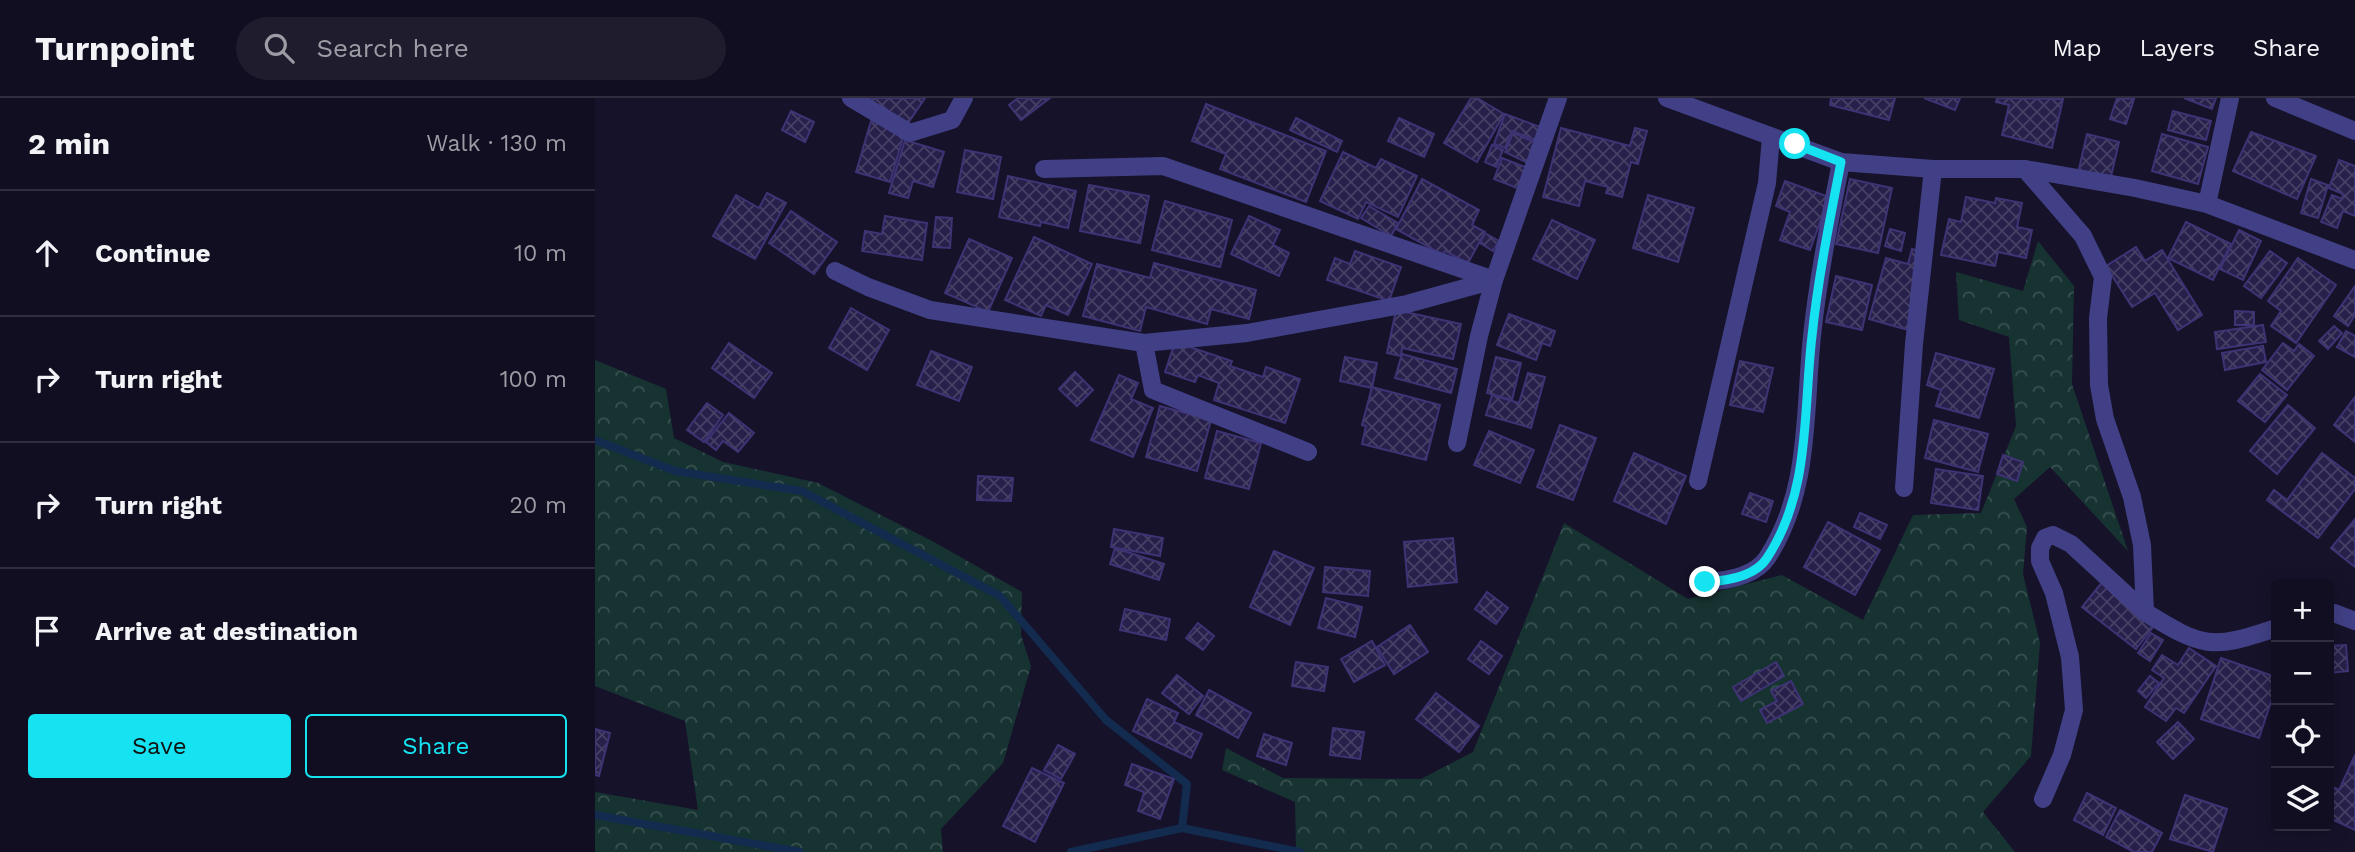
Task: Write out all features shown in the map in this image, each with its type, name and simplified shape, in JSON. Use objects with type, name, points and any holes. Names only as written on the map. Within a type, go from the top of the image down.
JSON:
[{"type":"street","points":[[851,98],[910,132],[952,120],[964,98]]},
{"type":"street","points":[[1457,443],[1479,336],[1495,280],[1558,98]]},
{"type":"street","points":[[1667,98],[1841,162],[1933,169],[2025,169],[2207,204],[2355,260]]},
{"type":"street","points":[[2207,204],[2230,98]]},
{"type":"street","points":[[2275,98],[2355,131]]},
{"type":"street","points":[[1698,481],[1767,183],[1771,137]]},
{"type":"street","points":[[1705,582],[1734,580],[1766,560],[1790,512],[1803,464],[1812,335],[1841,162]]},
{"type":"street","points":[[1044,169],[1163,166],[1495,280]]},
{"type":"street","points":[[1904,488],[1914,344],[1933,169]]},
{"type":"street","points":[[2025,169],[2083,236],[2103,277],[2098,318],[2099,385],[2105,419],[2132,497],[2142,545],[2144,612]]},
{"type":"street","points":[[835,271],[930,310],[1144,343],[1247,333],[1407,304],[1495,280]]},
{"type":"street","points":[[1144,343],[1153,390],[1308,452]]},
{"type":"street","points":[[2043,799],[2062,755],[2074,710],[2070,657],[2054,593],[2040,561],[2040,548],[2045,538],[2053,535],[2071,544],[2144,612],[2188,639],[2207,644],[2233,643],[2271,630]]},
{"type":"street","points":[[2334,613],[2355,621]]},
{"type":"green space","points":[[2038,241],[2074,286],[2072,384],[2128,551],[2050,467],[2014,499],[2027,527],[2023,574],[2040,643],[2031,756],[1983,812],[2015,852],[1296,852],[1295,802],[1222,770],[1226,748],[1283,778],[1421,779],[1473,752],[1564,523],[1688,599],[1782,575],[1863,620],[1913,515],[1981,513],[2016,426],[2009,337],[1959,320],[1956,272],[2023,291]]},
{"type":"green space","points":[[595,360],[666,389],[674,438],[723,462],[818,483],[934,542],[1022,592],[1021,635],[1031,666],[1003,763],[941,829],[943,852],[595,852],[595,792],[698,810],[685,721],[595,686]]},
{"type":"building","points":[[864,98],[925,98],[906,126]]},
{"type":"building","points":[[1018,98],[1050,98],[1021,120],[1009,105]]},
{"type":"building","points":[[1471,98],[1477,98],[1504,114],[1477,162],[1444,143]]},
{"type":"building","points":[[1831,98],[1895,98],[1889,120],[1830,105]]},
{"type":"building","points":[[1924,98],[1960,98],[1955,110]]},
{"type":"building","points":[[1997,98],[2063,99],[2052,148],[2002,135],[2009,105],[1996,102]]},
{"type":"building","points":[[2117,98],[2134,99],[2126,124],[2110,119]]},
{"type":"building","points":[[2184,98],[2216,98],[2212,109]]},
{"type":"building","points":[[1206,104],[1326,151],[1306,202],[1220,169],[1226,154],[1192,141]]},
{"type":"building","points":[[791,111],[814,122],[805,142],[782,130]]},
{"type":"building","points":[[2173,111],[2211,121],[2206,140],[2168,130]]},
{"type":"building","points":[[1505,114],[1543,128],[1538,141],[1512,131],[1505,148],[1494,144]]},
{"type":"building","points":[[1296,118],[1342,141],[1337,152],[1290,130]]},
{"type":"building","points":[[1399,118],[1434,134],[1424,157],[1388,141]]},
{"type":"building","points":[[871,121],[905,131],[890,182],[856,172]]},
{"type":"building","points":[[1561,128],[1630,146],[1635,128],[1647,131],[1638,164],[1631,162],[1622,197],[1606,193],[1608,187],[1585,181],[1579,206],[1543,197]]},
{"type":"building","points":[[2251,132],[2316,156],[2297,199],[2233,171]]},
{"type":"building","points":[[1513,133],[1537,143],[1528,163],[1505,152]]},
{"type":"building","points":[[2087,134],[2119,142],[2110,181],[2078,173]]},
{"type":"building","points":[[2162,134],[2208,147],[2198,184],[2152,171]]},
{"type":"building","points":[[905,140],[944,152],[933,187],[913,181],[908,198],[889,193]]},
{"type":"building","points":[[1492,145],[1503,150],[1496,167],[1485,162]]},
{"type":"building","points":[[965,150],[1001,157],[993,199],[957,192]]},
{"type":"building","points":[[1343,152],[1376,168],[1381,159],[1417,176],[1398,217],[1366,202],[1358,219],[1320,201]]},
{"type":"building","points":[[1502,158],[1530,169],[1522,190],[1494,179]]},
{"type":"building","points":[[2339,160],[2355,166],[2355,216],[2343,211],[2337,228],[2321,222],[2332,195],[2342,199],[2343,194],[2329,188]]},
{"type":"building","points":[[1008,176],[1076,191],[1068,228],[1041,222],[1040,226],[999,217]]},
{"type":"building","points":[[1422,179],[1479,210],[1472,225],[1485,232],[1468,263],[1445,251],[1443,255],[1396,229]]},
{"type":"building","points":[[1850,179],[1892,188],[1878,253],[1836,244]]},
{"type":"building","points":[[2311,179],[2328,185],[2318,218],[2301,213]]},
{"type":"building","points":[[1785,181],[1829,197],[1810,250],[1780,240],[1790,212],[1776,206]]},
{"type":"building","points":[[1089,185],[1149,196],[1140,243],[1080,231]]},
{"type":"building","points":[[767,193],[786,203],[755,259],[713,236],[736,195],[759,208]]},
{"type":"building","points":[[1648,195],[1694,208],[1678,262],[1633,248]]},
{"type":"building","points":[[1966,197],[1995,203],[1996,198],[2022,203],[2017,227],[2032,230],[2026,258],[1998,252],[1995,266],[1941,255],[1949,219],[1961,222]]},
{"type":"building","points":[[1165,201],[1232,220],[1220,267],[1152,250]]},
{"type":"building","points":[[1369,206],[1398,223],[1391,236],[1361,218]]},
{"type":"building","points":[[791,211],[837,242],[814,274],[769,243]]},
{"type":"building","points":[[885,216],[927,223],[922,260],[862,251],[865,231],[882,234]]},
{"type":"building","points":[[1249,216],[1280,230],[1273,245],[1289,253],[1279,276],[1231,254]]},
{"type":"building","points":[[936,217],[952,218],[950,248],[933,247]]},
{"type":"building","points":[[1552,220],[1595,240],[1577,279],[1533,259]]},
{"type":"building","points":[[2186,222],[2231,244],[2213,280],[2168,258]]},
{"type":"building","points":[[1890,229],[1905,233],[1901,251],[1885,246]]},
{"type":"building","points":[[2239,230],[2261,241],[2243,280],[2220,269]]},
{"type":"building","points":[[1485,233],[1499,241],[1493,251],[1480,243]]},
{"type":"building","points":[[1034,237],[1092,264],[1068,315],[1046,305],[1041,316],[1005,300]]},
{"type":"building","points":[[969,239],[1012,258],[988,312],[945,293]]},
{"type":"building","points":[[2136,247],[2145,261],[2162,250],[2202,315],[2178,330],[2155,293],[2132,307],[2106,266]]},
{"type":"building","points":[[1912,249],[1929,254],[1908,330],[1869,319],[1886,258],[1908,264]]},
{"type":"building","points":[[1355,251],[1401,267],[1389,301],[1327,280],[1335,258],[1350,264]]},
{"type":"building","points":[[2270,251],[2287,263],[2261,298],[2244,286]]},
{"type":"building","points":[[2298,258],[2336,285],[2296,343],[2271,326],[2281,311],[2268,301]]},
{"type":"building","points":[[1154,263],[1256,290],[1249,319],[1211,309],[1207,324],[1146,307],[1140,331],[1083,316],[1097,264],[1150,278]]},
{"type":"building","points":[[1836,276],[1872,285],[1862,330],[1826,322]]},
{"type":"building","points":[[2355,286],[2355,315],[2348,326],[2334,316]]},
{"type":"building","points":[[851,308],[889,330],[867,370],[829,348]]},
{"type":"building","points":[[1396,310],[1461,324],[1453,359],[1402,348],[1401,356],[1387,353]]},
{"type":"building","points":[[2235,311],[2254,312],[2254,325],[2235,325]]},
{"type":"building","points":[[1509,314],[1555,331],[1550,346],[1542,343],[1536,360],[1497,345]]},
{"type":"building","points":[[2263,325],[2266,342],[2217,349],[2215,332]]},
{"type":"building","points":[[2334,326],[2342,333],[2328,349],[2319,341]]},
{"type":"building","points":[[2346,331],[2355,336],[2355,357],[2337,347]]},
{"type":"building","points":[[1175,342],[1232,361],[1230,366],[1263,377],[1266,367],[1300,379],[1285,423],[1214,400],[1219,383],[1198,375],[1195,382],[1165,372]]},
{"type":"building","points":[[729,343],[772,373],[754,398],[712,368]]},
{"type":"building","points":[[2283,343],[2294,351],[2299,344],[2314,356],[2287,390],[2262,370]]},
{"type":"building","points":[[2263,346],[2266,362],[2225,370],[2222,353]]},
{"type":"building","points":[[931,351],[972,367],[959,401],[917,385]]},
{"type":"building","points":[[1936,353],[1994,369],[1979,418],[1936,406],[1941,390],[1927,385]]},
{"type":"building","points":[[1402,354],[1457,369],[1451,393],[1395,378]]},
{"type":"building","points":[[1345,357],[1377,363],[1372,388],[1340,381]]},
{"type":"building","points":[[1496,357],[1521,363],[1512,400],[1487,393]]},
{"type":"building","points":[[1740,361],[1773,368],[1763,412],[1730,405]]},
{"type":"building","points":[[1075,372],[1093,390],[1077,406],[1059,389]]},
{"type":"building","points":[[1528,373],[1545,377],[1531,428],[1486,415],[1492,395],[1519,403]]},
{"type":"building","points":[[2260,374],[2287,395],[2265,422],[2238,401]]},
{"type":"building","points":[[1119,375],[1138,383],[1131,399],[1153,408],[1133,457],[1091,440]]},
{"type":"building","points":[[1372,387],[1440,405],[1426,460],[1362,444],[1366,426],[1362,425]]},
{"type":"building","points":[[2355,397],[2355,442],[2334,425]]},
{"type":"building","points":[[707,403],[723,415],[704,442],[687,430]]},
{"type":"building","points":[[2288,405],[2315,428],[2277,474],[2250,451]]},
{"type":"building","points":[[1160,406],[1211,420],[1197,471],[1146,457]]},
{"type":"building","points":[[729,413],[754,433],[738,452],[723,441],[716,450],[706,442]]},
{"type":"building","points":[[1934,420],[1988,434],[1978,472],[1925,458]]},
{"type":"building","points":[[1560,425],[1596,438],[1573,500],[1537,487]]},
{"type":"building","points":[[1217,431],[1261,443],[1249,489],[1205,478]]},
{"type":"building","points":[[1489,431],[1534,450],[1520,483],[1474,465]]},
{"type":"building","points":[[1634,453],[1686,476],[1666,524],[1614,501]]},
{"type":"building","points":[[2322,453],[2355,478],[2355,489],[2318,538],[2267,500],[2274,490],[2287,500]]},
{"type":"building","points":[[2003,455],[2023,462],[2017,481],[1997,474]]},
{"type":"building","points":[[1936,469],[1983,476],[1978,510],[1931,503]]},
{"type":"building","points":[[978,476],[1013,478],[1011,501],[977,500]]},
{"type":"building","points":[[1750,493],[1773,501],[1766,522],[1742,514]]},
{"type":"building","points":[[1860,513],[1887,525],[1880,539],[1854,527]]},
{"type":"building","points":[[2355,519],[2355,567],[2331,548]]},
{"type":"building","points":[[1828,522],[1880,550],[1855,595],[1804,567]]},
{"type":"building","points":[[1114,529],[1163,538],[1160,556],[1111,547]]},
{"type":"building","points":[[1453,538],[1457,582],[1408,587],[1404,542]]},
{"type":"building","points":[[1115,548],[1164,564],[1159,580],[1110,564]]},
{"type":"building","points":[[1274,551],[1314,568],[1290,625],[1250,607]]},
{"type":"building","points":[[1325,567],[1370,571],[1368,596],[1323,592]]},
{"type":"building","points":[[2104,580],[2157,622],[2136,649],[2082,607]]},
{"type":"building","points":[[1487,592],[1508,608],[1496,624],[1475,609]]},
{"type":"building","points":[[1326,598],[1362,607],[1355,637],[1318,628]]},
{"type":"building","points":[[1125,609],[1170,619],[1166,640],[1120,630]]},
{"type":"building","points":[[1198,623],[1214,636],[1203,650],[1186,638]]},
{"type":"building","points":[[1410,625],[1428,652],[1394,674],[1377,647]]},
{"type":"building","points":[[2151,633],[2163,640],[2150,661],[2138,653]]},
{"type":"building","points":[[1372,641],[1385,665],[1354,682],[1341,659]]},
{"type":"building","points":[[1481,641],[1502,656],[1489,674],[1468,659]]},
{"type":"building","points":[[2346,645],[2348,671],[2334,672],[2334,646]]},
{"type":"building","points":[[2189,648],[2216,666],[2184,713],[2176,708],[2166,721],[2145,707],[2164,678],[2152,670],[2162,655],[2178,665]]},
{"type":"building","points":[[2221,658],[2271,675],[2271,702],[2259,738],[2201,719]]},
{"type":"building","points":[[1296,662],[1328,667],[1324,691],[1292,686]]},
{"type":"building","points":[[1776,662],[1784,676],[1741,701],[1733,687]]},
{"type":"building","points":[[1177,675],[1203,696],[1189,714],[1162,693]]},
{"type":"building","points":[[2150,676],[2159,683],[2146,698],[2138,691]]},
{"type":"building","points":[[1791,681],[1803,704],[1767,723],[1760,710],[1777,701],[1771,691]]},
{"type":"building","points":[[1209,690],[1251,713],[1238,738],[1196,715]]},
{"type":"building","points":[[1436,693],[1479,726],[1459,752],[1416,719]]},
{"type":"building","points":[[1147,699],[1178,713],[1174,722],[1202,734],[1191,758],[1133,731]]},
{"type":"building","points":[[2178,722],[2194,739],[2173,759],[2157,742]]},
{"type":"building","points":[[1333,728],[1364,732],[1360,759],[1330,755]]},
{"type":"building","points":[[595,729],[610,733],[599,776],[595,775]]},
{"type":"building","points":[[1264,734],[1292,743],[1286,765],[1257,756]]},
{"type":"building","points":[[1058,745],[1075,754],[1061,779],[1044,770]]},
{"type":"building","points":[[2355,755],[2355,830],[2334,820],[2334,788],[2339,790]]},
{"type":"building","points":[[1132,764],[1174,779],[1160,819],[1138,811],[1144,792],[1125,785]]},
{"type":"building","points":[[1032,768],[1064,783],[1035,842],[1003,826]]},
{"type":"building","points":[[2087,793],[2116,808],[2103,835],[2074,820]]},
{"type":"building","points":[[2185,795],[2227,809],[2213,852],[2170,839]]},
{"type":"building","points":[[2120,810],[2162,833],[2152,852],[2134,852],[2106,837]]},
{"type":"waterway","points":[[595,440],[675,471],[802,491],[1000,596],[1106,720],[1187,784],[1182,828]]},
{"type":"waterway","points":[[595,815],[800,852]]},
{"type":"waterway","points":[[1071,852],[1182,828],[1300,852]]},
{"type":"route","points":[[1705,582],[1734,580],[1766,560],[1790,512],[1803,464],[1812,335],[1841,162],[1795,144]]}]
